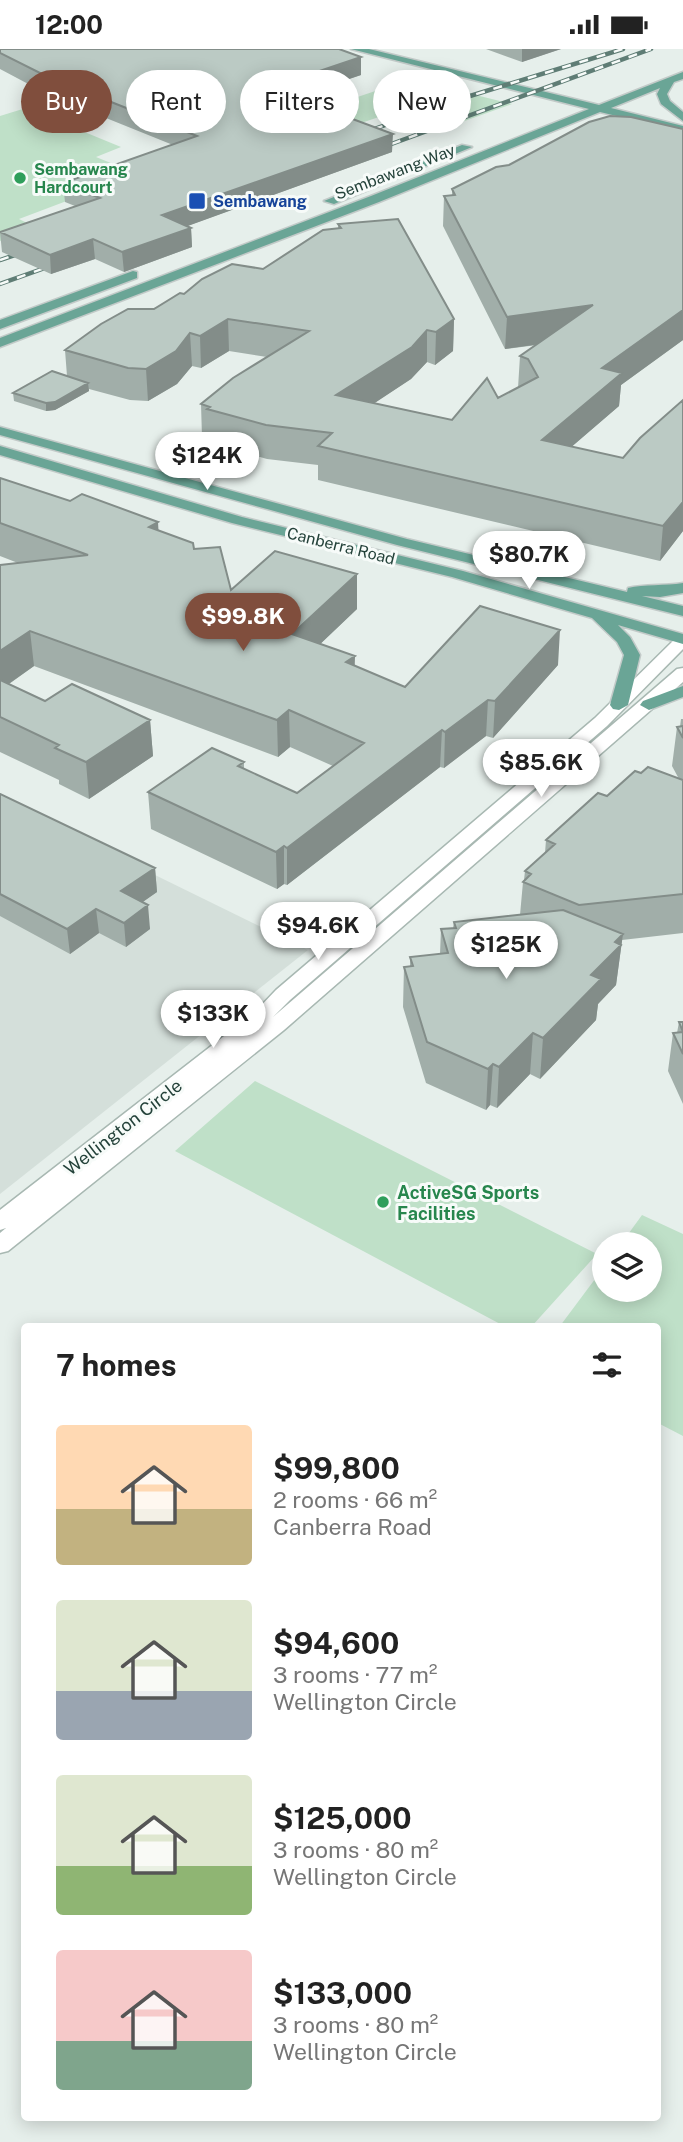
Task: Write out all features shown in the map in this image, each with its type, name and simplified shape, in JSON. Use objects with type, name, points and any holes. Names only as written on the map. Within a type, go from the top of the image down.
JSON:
[{"type":"main road","points":[[356,49],[683,129]]},
{"type":"main road","points":[[389,49],[593,95],[683,119]]},
{"type":"main road","name":"Sembawang Way","points":[[2,343],[387,194],[683,75]]},
{"type":"main road","points":[[671,79],[662,94],[663,100],[683,119]]},
{"type":"main road","points":[[559,109],[593,95]]},
{"type":"main road","points":[[548,128],[601,124],[670,126]]},
{"type":"main road","name":"Sembawang Way","points":[[313,208],[482,141]]},
{"type":"main road","points":[[0,325],[148,269]]},
{"type":"main road","name":"Canberra Road","points":[[0,431],[402,542],[683,611]]},
{"type":"main road","name":"Canberra Road","points":[[0,450],[237,520],[457,574],[683,639]]},
{"type":"main road","points":[[604,591],[660,592],[683,588]]},
{"type":"main road","points":[[595,612],[624,640],[632,655],[619,705]]},
{"type":"main road","points":[[649,705],[683,691]]},
{"type":"street","name":"Wellington Circle","points":[[0,1222],[262,1017],[283,995],[619,705],[683,639]]},
{"type":"street","name":"Wellington Circle","points":[[0,1245],[277,1025],[683,673]]},
{"type":"shaded area","points":[[0,799],[308,950],[0,1194]]},
{"type":"green space","points":[[373,92],[373,119],[359,124],[359,96]]},
{"type":"green space","points":[[471,94],[512,104],[471,119]]},
{"type":"green space","points":[[21,110],[21,133],[87,133],[121,147],[96,157],[138,174],[19,219],[37,228],[0,241],[0,116]]},
{"type":"green space","name":"ActiveSG Sports Facilities","points":[[255,1081],[592,1251],[592,1260],[535,1323],[498,1323],[175,1151]]},
{"type":"green space","points":[[642,1215],[683,1234],[683,1436],[661,1425],[661,1323],[562,1323],[592,1283],[592,1302],[662,1302],[662,1232],[630,1232]]},
{"type":"building","points":[[0,49],[339,49],[361,57],[322,70],[240,70],[240,133],[359,133],[359,121],[373,127],[373,133],[393,134],[162,215],[191,228],[122,252],[93,239],[50,255],[0,232],[100,198],[63,183],[197,136],[189,133],[226,133],[226,70],[126,70],[126,108],[112,102],[112,70],[34,70],[0,53]]},
{"type":"building","points":[[610,116],[631,117],[683,129],[683,310],[602,368],[622,373],[542,440],[623,458],[640,438],[683,400],[683,502],[663,526],[318,446],[332,433],[266,425],[207,409],[210,407],[201,404],[233,378],[309,331],[228,319],[200,336],[190,333],[176,351],[146,369],[128,368],[65,350],[101,324],[128,309],[154,309],[232,264],[263,269],[323,230],[341,228],[338,224],[398,219],[454,319],[436,332],[427,330],[412,347],[336,395],[452,420],[487,378],[498,398],[538,377],[528,359],[520,356],[593,305],[507,317],[444,196],[455,195],[452,189],[496,167],[509,165],[589,122]]},
{"type":"building","points":[[52,371],[88,383],[55,402],[46,403],[13,393]]},
{"type":"building","points":[[0,478],[70,501],[82,494],[158,522],[149,527],[193,543],[194,549],[220,547],[231,590],[275,551],[357,574],[292,634],[355,656],[346,662],[405,687],[480,606],[560,630],[495,701],[488,700],[445,732],[442,730],[287,848],[284,846],[276,852],[148,792],[212,748],[244,762],[238,766],[297,793],[364,743],[289,710],[277,720],[30,631],[0,651],[0,565],[88,555],[0,523]]},
{"type":"building","points":[[0,680],[45,701],[72,684],[150,720],[86,762],[55,748],[59,745],[0,717]]},
{"type":"building","points":[[683,726],[683,738],[677,727]]},
{"type":"building","points":[[648,767],[683,780],[683,894],[579,905],[523,882],[531,874],[525,871],[555,844],[546,840],[598,793],[607,796],[635,771],[641,773]]},
{"type":"building","points":[[0,794],[155,868],[121,891],[148,905],[124,923],[96,909],[67,929],[0,894]]},
{"type":"building","points":[[563,910],[623,934],[615,942],[621,945],[591,975],[601,979],[543,1038],[533,1033],[499,1067],[493,1064],[488,1069],[427,1042],[404,967],[413,966],[410,957],[448,953],[441,929],[456,928],[454,922]]},
{"type":"building","points":[[683,1032],[683,1054],[673,1033]]},
{"type":"railway","points":[[357,135],[457,100],[623,49]]},
{"type":"railway","points":[[375,150],[651,49]]},
{"type":"railway","points":[[0,260],[30,250]]},
{"type":"railway","points":[[0,284],[59,263]]},
{"type":"place","name":"Sembawang Hardcourt","points":[[20,178]]},
{"type":"place","name":"Sembawang","points":[[197,201]]},
{"type":"place","name":"ActiveSG Sports Facilities","points":[[383,1202]]}]
